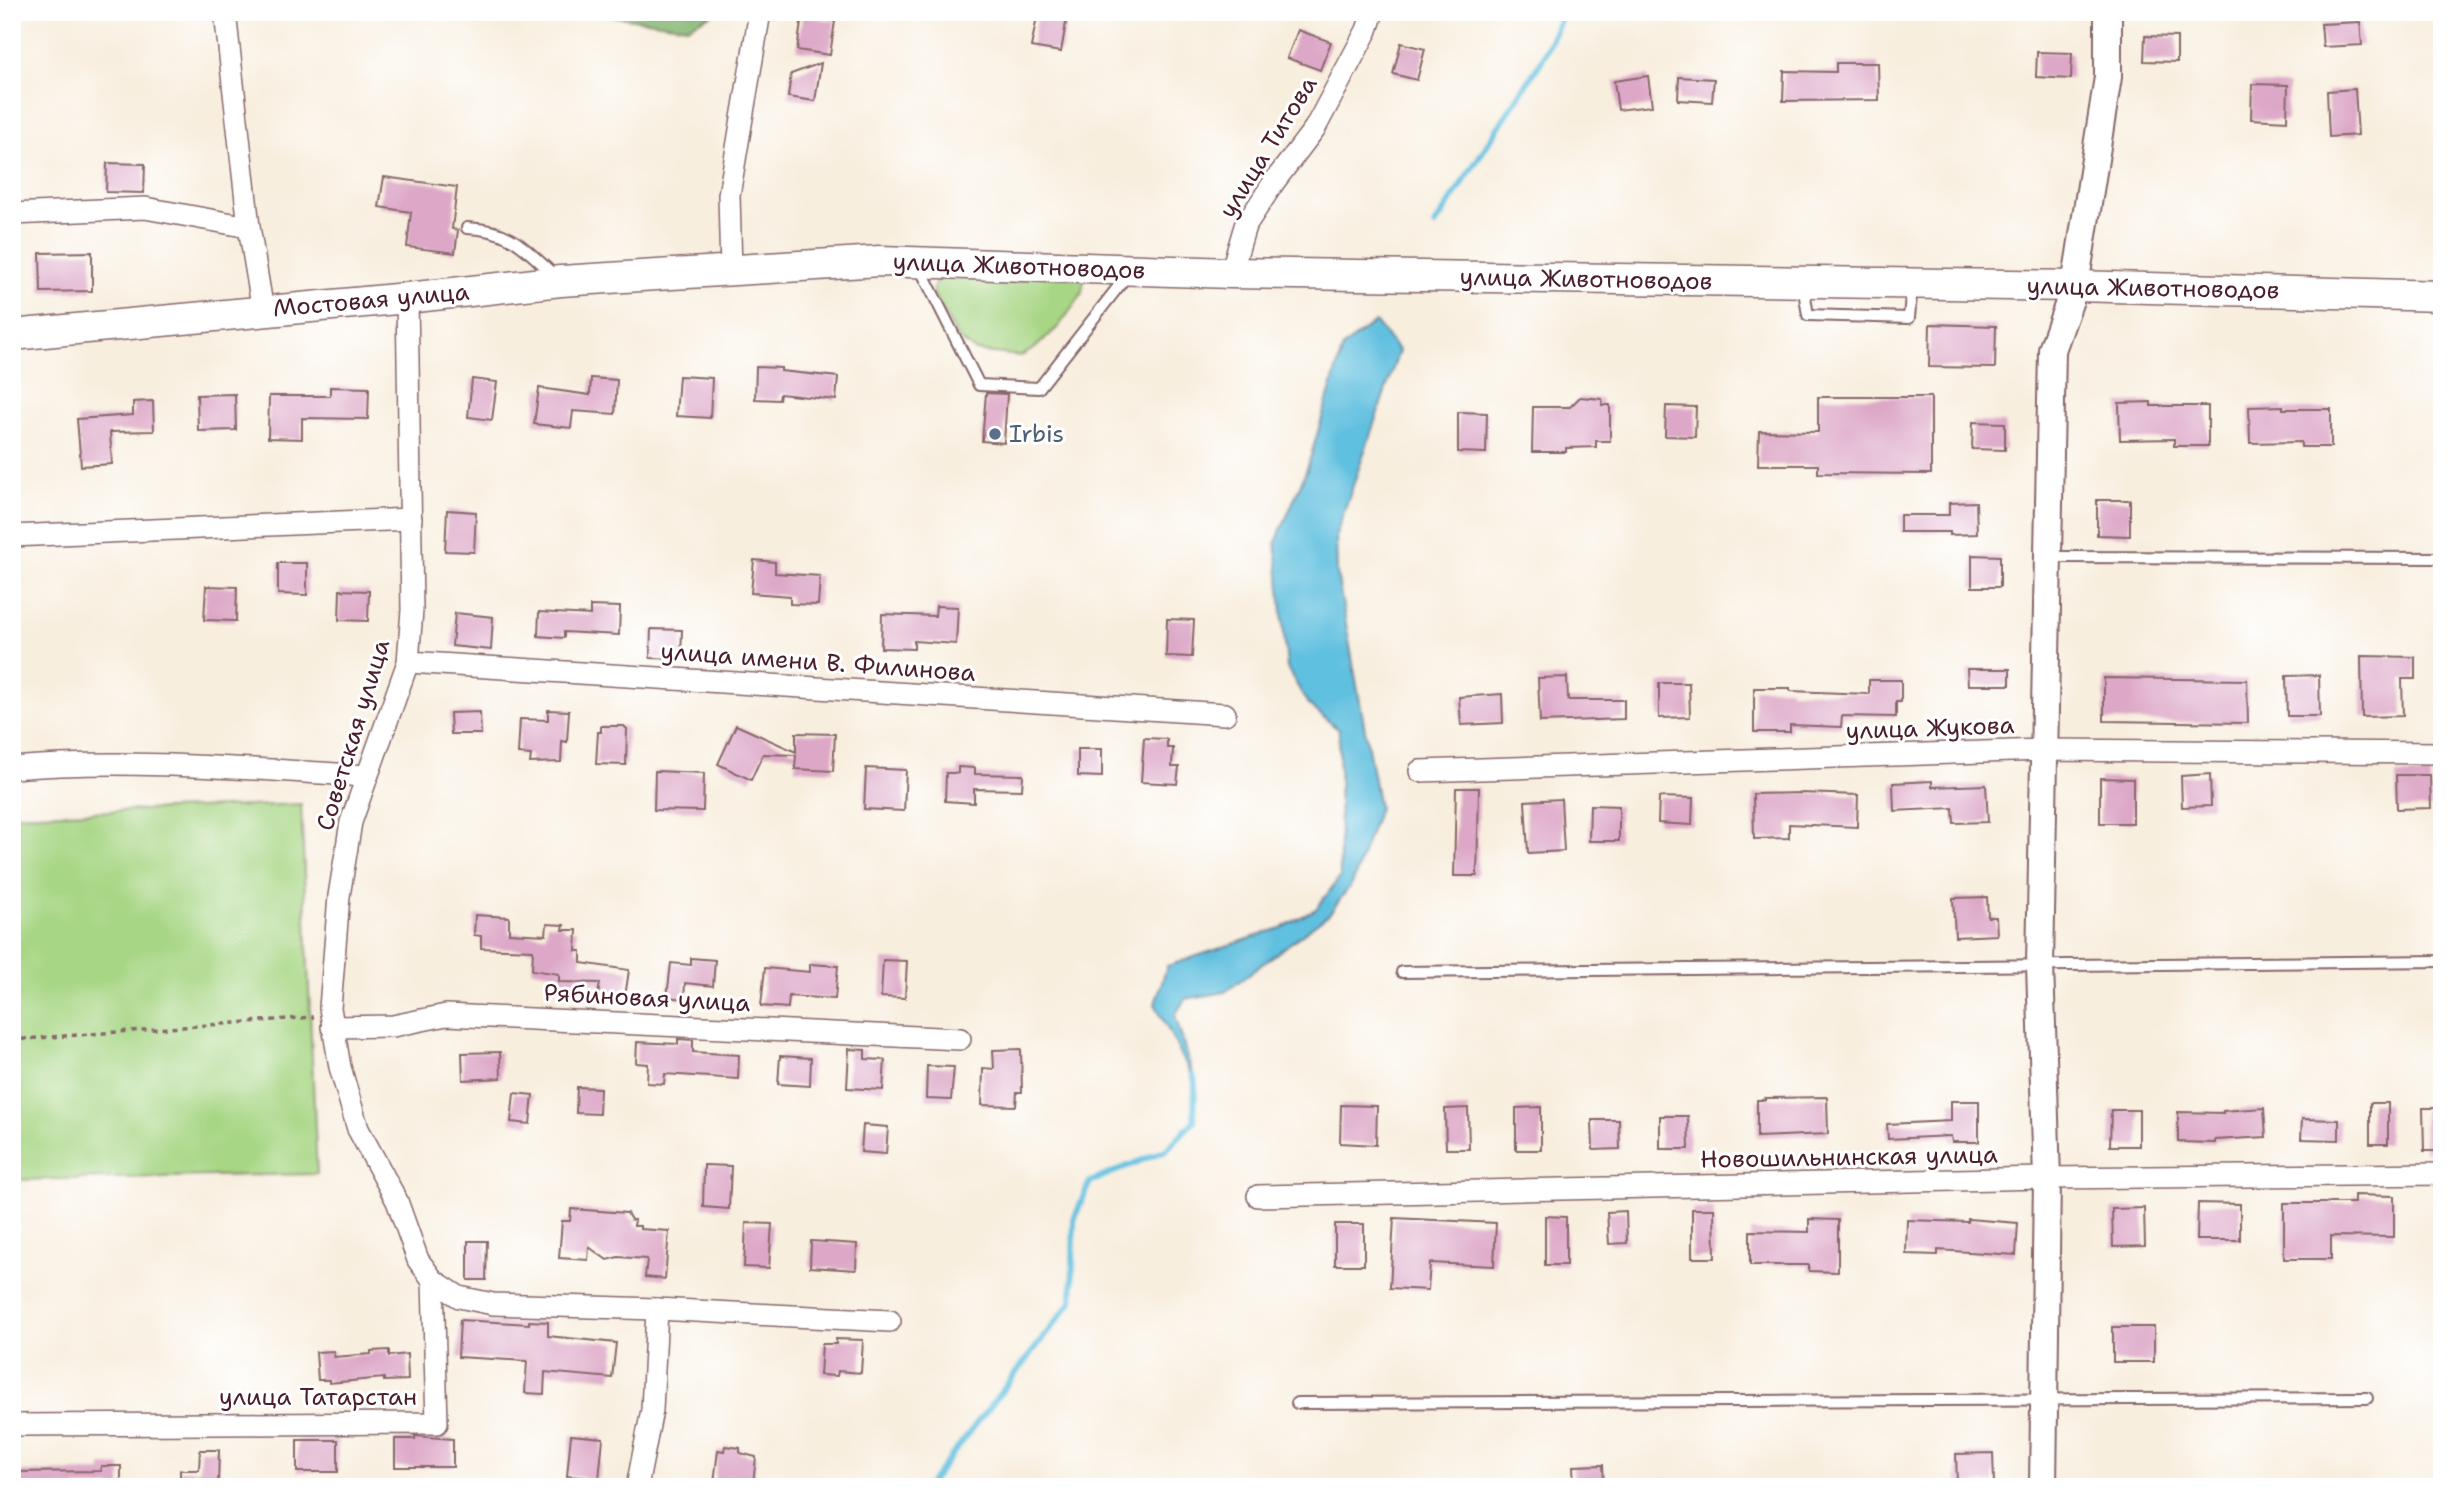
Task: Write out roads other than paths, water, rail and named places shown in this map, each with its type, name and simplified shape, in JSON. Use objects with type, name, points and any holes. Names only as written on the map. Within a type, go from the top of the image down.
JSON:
[{"type":"main road","name":"улица Животноводов","points":[[731,271],[880,261],[1231,273],[2075,286],[2442,296]]},
{"type":"main road","name":"Мостовая улица","points":[[12,335],[561,281],[731,271]]},
{"type":"street","points":[[225,12],[249,227],[263,311]]},
{"type":"street","points":[[731,271],[729,195],[760,12]]},
{"type":"street","name":"улица Титова","points":[[1231,273],[1245,226],[1273,182],[1315,128],[1367,30],[1373,12]]},
{"type":"street","points":[[2043,1487],[2047,1178],[2040,965],[2053,350],[2075,286],[2108,77],[2108,12]]},
{"type":"street","points":[[12,214],[145,208],[249,227]]},
{"type":"street","name":"Советская улица","points":[[407,298],[412,610],[408,662],[351,822],[339,896],[331,1018],[340,1067],[358,1129],[397,1201],[418,1260],[433,1280]]},
{"type":"street","points":[[12,536],[411,519]]},
{"type":"street","name":"улица имени В. Филинова","points":[[408,662],[1225,714]]},
{"type":"street","name":"улица Жукова","points":[[1420,771],[2043,750],[2442,754]]},
{"type":"street","points":[[12,768],[63,764],[205,767],[366,776]]},
{"type":"street","name":"Рябиновая улица","points":[[331,1018],[393,1026],[446,1016],[961,1039]]},
{"type":"street","name":"Новошильнинская улица","points":[[1258,1196],[2047,1178],[2442,1174]]},
{"type":"street","points":[[433,1280],[459,1297],[493,1304],[890,1321]]},
{"type":"street","name":"улица Татарстан","points":[[12,1425],[437,1423],[433,1280]]},
{"type":"street","points":[[637,1487],[652,1410],[657,1309]]},
{"type":"lane","points":[[467,228],[491,229],[517,241],[561,281]]},
{"type":"lane","points":[[917,262],[979,385],[1039,388],[1132,270]]},
{"type":"lane","points":[[2048,557],[2442,558]]},
{"type":"lane","points":[[1402,972],[2442,961]]},
{"type":"lane","points":[[1297,1403],[2367,1398]]},
{"type":"water","points":[[1375,322],[1399,351],[1336,535],[1337,574],[1379,808],[1353,882],[1329,914],[1225,992],[1185,999],[1175,1015],[1195,1082],[1155,1004],[1167,966],[1281,928],[1316,909],[1340,877],[1339,730],[1308,704],[1287,668],[1276,542],[1307,469],[1343,347]]},
{"type":"waterway","points":[[1435,225],[1542,60],[1564,12]]},
{"type":"waterway","points":[[927,1487],[1072,1301],[1074,1219],[1090,1182],[1166,1150],[1194,1121],[1193,1075]]},
{"type":"place","name":"Irbis","points":[[995,434]]}]
